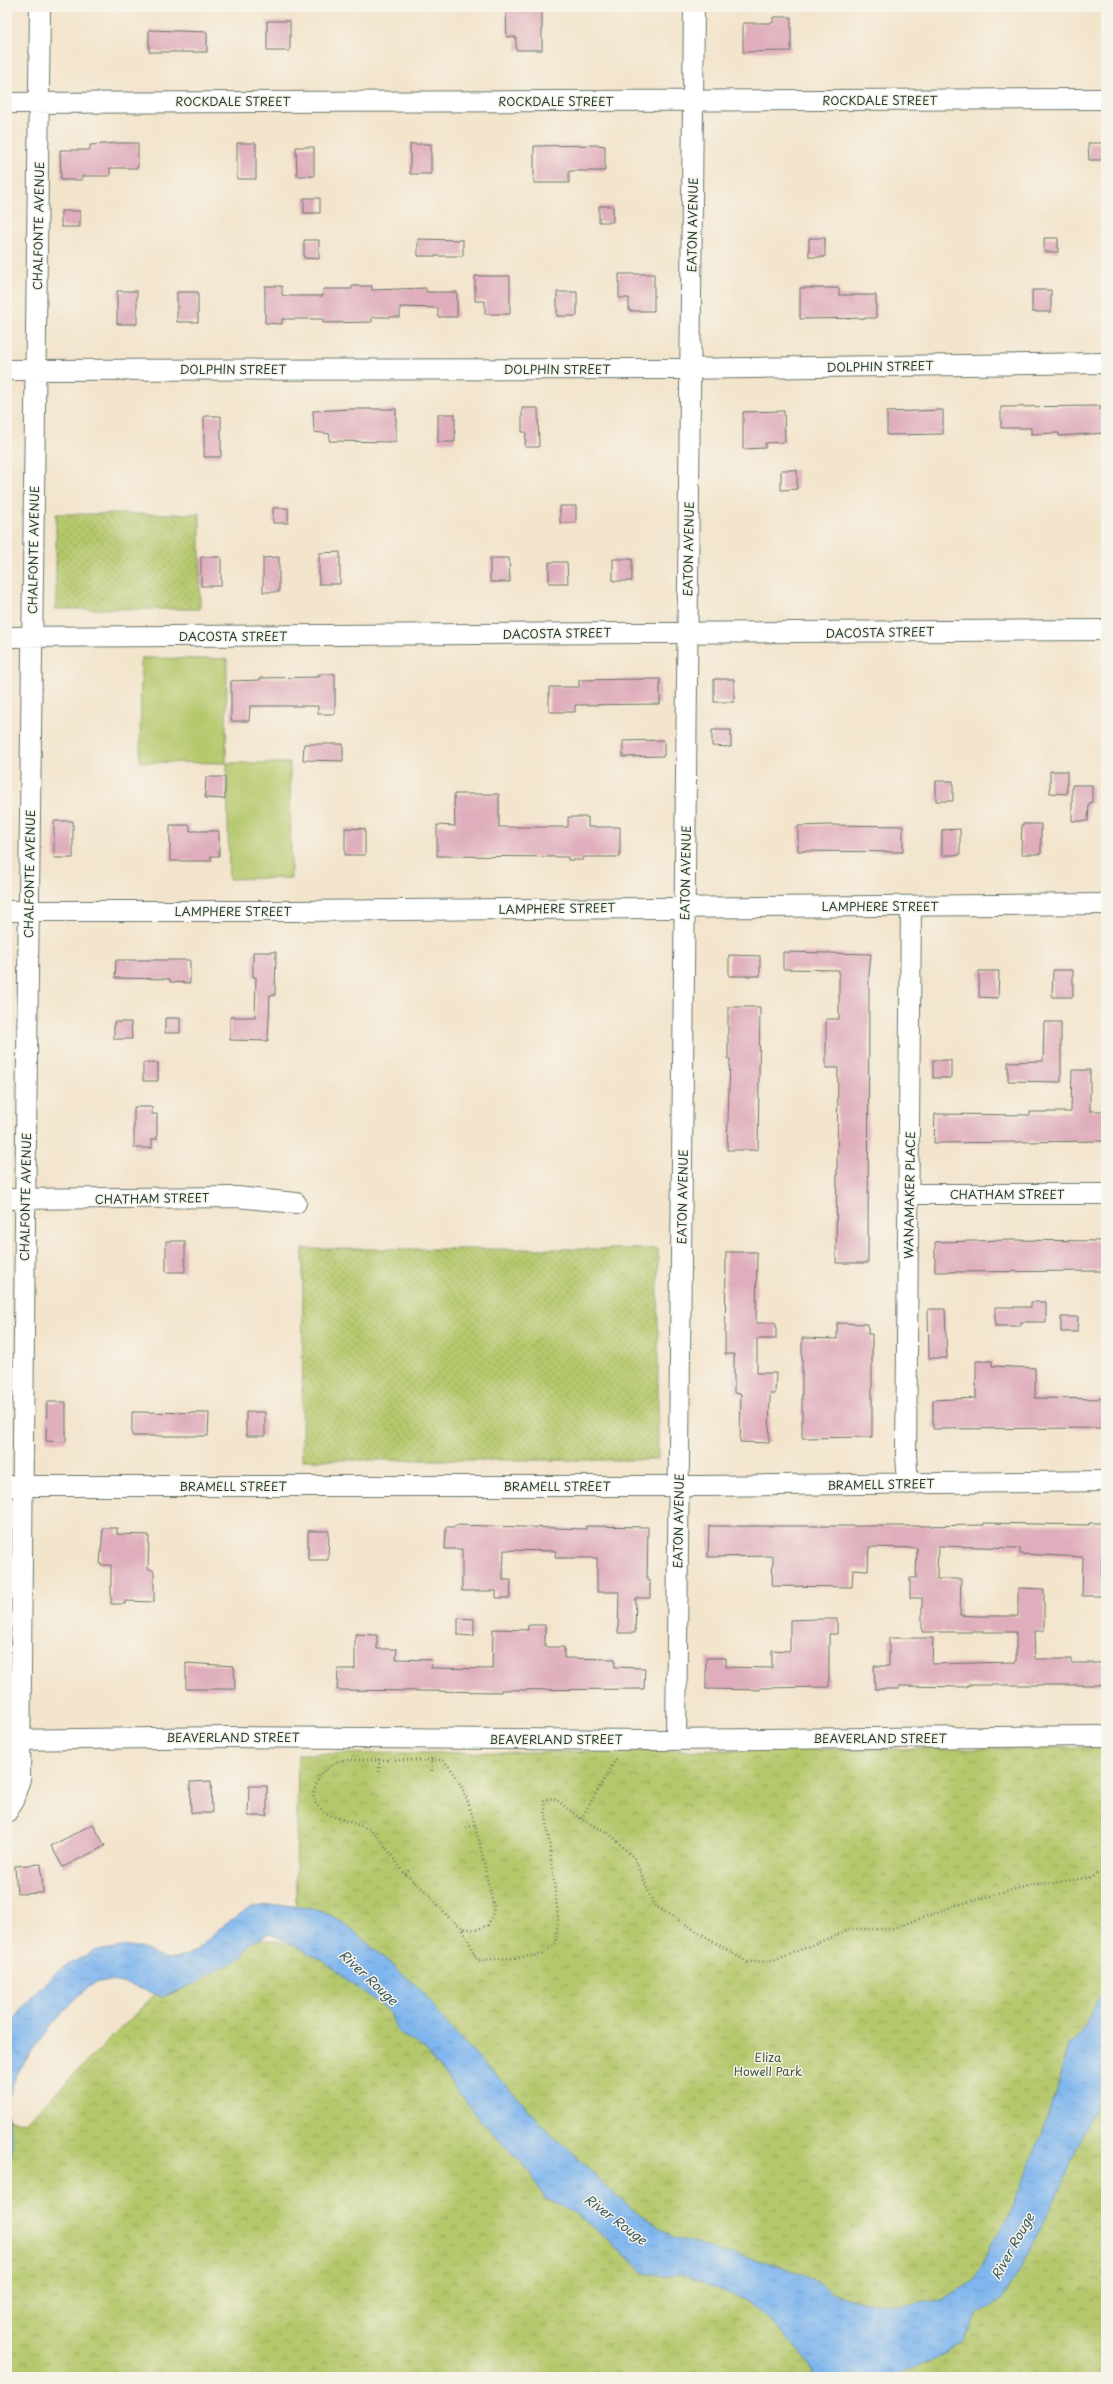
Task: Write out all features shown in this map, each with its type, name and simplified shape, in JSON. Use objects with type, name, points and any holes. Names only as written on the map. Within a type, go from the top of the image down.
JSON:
[{"type":"street","name":"CHALFONTE AVENUE","points":[[7,1812],[13,1800],[20,1778],[13,1740],[16,1199],[29,911],[40,7]]},
{"type":"street","name":"EATON AVENUE","points":[[676,1739],[694,7]]},
{"type":"street","name":"ROCKDALE STREET","points":[[7,103],[283,100],[693,102],[1106,99]]},
{"type":"street","name":"DOLPHIN STREET","points":[[7,370],[690,368],[1106,363]]},
{"type":"street","name":"DACOSTA STREET","points":[[7,638],[1106,630]]},
{"type":"street","name":"LAMPHERE STREET","points":[[7,911],[293,911],[684,907],[911,907],[1106,904]]},
{"type":"street","name":"WANAMAKER PLACE","points":[[908,1484],[906,1455],[911,907]]},
{"type":"street","name":"CHATHAM STREET","points":[[909,1194],[1106,1194]]},
{"type":"street","name":"CHATHAM STREET","points":[[16,1199],[237,1197],[296,1203]]},
{"type":"street","name":"BRAMELL STREET","points":[[15,1486],[679,1486],[1106,1481]]},
{"type":"street","name":"BEAVERLAND STREET","points":[[13,1740],[228,1737],[676,1739],[1106,1736]]},
{"type":"path","points":[[581,1819],[620,1751],[622,1739]]},
{"type":"path","points":[[442,1760],[450,1766],[475,1825],[494,1914],[488,1925],[476,1930],[463,1928],[450,1919],[430,1895],[405,1874],[389,1854],[376,1834],[325,1813],[316,1804],[313,1794],[320,1774],[336,1762],[442,1760]]},
{"type":"path","points":[[463,1928],[477,1960],[516,1958],[543,1954],[556,1943],[558,1915],[544,1800],[554,1798],[581,1819],[610,1834],[635,1859],[654,1905],[747,1962],[773,1962],[851,1929],[891,1929],[957,1905],[1031,1885],[1088,1878],[1106,1871]]},
{"type":"path","points":[[466,1828],[475,1825]]},
{"type":"path","points":[[405,1874],[410,1870]]},
{"type":"green space","points":[[56,514],[200,514],[200,609],[56,609]]},
{"type":"green space","points":[[141,658],[227,659],[226,763],[140,762]]},
{"type":"green space","points":[[227,763],[290,763],[291,878],[229,879]]},
{"type":"green space","points":[[303,1249],[658,1249],[658,1460],[302,1460]]},
{"type":"green space","name":"Eliza Howell Park","points":[[1106,1747],[1106,2377],[7,2377],[7,2118],[25,2123],[219,1931],[295,1945],[298,1754]]},
{"type":"water","name":"River Rouge","points":[[285,1905],[312,1909],[329,1914],[349,1927],[424,1993],[443,2019],[477,2057],[517,2096],[538,2121],[595,2174],[614,2196],[675,2238],[729,2254],[775,2264],[817,2281],[832,2293],[853,2300],[899,2305],[943,2300],[972,2281],[982,2266],[990,2244],[1008,2220],[1017,2198],[1056,2094],[1068,2044],[1078,2037],[1084,2028],[1095,2003],[1106,1984],[1106,2097],[1088,2120],[1063,2183],[1016,2277],[1002,2298],[991,2307],[978,2313],[962,2343],[939,2357],[893,2377],[814,2377],[810,2362],[774,2325],[745,2300],[680,2274],[663,2277],[645,2273],[594,2228],[563,2206],[545,2199],[531,2173],[477,2116],[425,2050],[400,2033],[393,2022],[390,2013],[323,1960],[270,1933],[248,1945],[243,1956],[233,1963],[215,1970],[196,1983],[163,1997],[130,1985],[112,1981],[96,1983],[88,1988],[54,2022],[24,2062],[12,2087],[7,2109],[7,2029],[35,1993],[57,1971],[94,1951],[131,1946],[143,1949],[166,1960],[177,1959],[196,1951],[219,1929],[252,1906]]},
{"type":"water","points":[[7,2109],[12,2139],[11,2155],[7,2168]]},
{"type":"building","points":[[506,12],[542,12],[542,50],[516,50],[516,37],[507,37]]},
{"type":"building","points":[[773,17],[791,17],[791,51],[743,52],[743,23],[773,23]]},
{"type":"building","points":[[267,21],[290,21],[290,51],[267,51]]},
{"type":"building","points":[[149,30],[207,32],[207,52],[149,52]]},
{"type":"building","points":[[138,143],[138,168],[110,168],[110,176],[82,176],[82,180],[61,180],[60,150],[90,150],[90,145]]},
{"type":"building","points":[[237,143],[256,143],[256,179],[237,179]]},
{"type":"building","points":[[1088,143],[1106,143],[1106,160],[1089,160]]},
{"type":"building","points":[[410,144],[431,144],[431,174],[410,174]]},
{"type":"building","points":[[534,146],[605,146],[605,171],[569,171],[569,183],[534,183]]},
{"type":"building","points":[[296,147],[314,147],[314,176],[297,176]]},
{"type":"building","points":[[304,198],[320,198],[320,213],[304,213]]},
{"type":"building","points":[[599,206],[613,206],[613,222],[599,222]]},
{"type":"building","points":[[61,211],[80,211],[80,227],[61,227]]},
{"type":"building","points":[[809,238],[825,238],[825,257],[809,257]]},
{"type":"building","points":[[1044,238],[1058,238],[1058,252],[1044,252]]},
{"type":"building","points":[[418,239],[463,240],[463,256],[418,256]]},
{"type":"building","points":[[304,240],[319,240],[319,259],[304,258]]},
{"type":"building","points":[[619,274],[654,274],[654,311],[629,311],[629,298],[619,298]]},
{"type":"building","points":[[475,276],[510,276],[510,314],[485,314],[485,301],[475,301]]},
{"type":"building","points":[[265,286],[282,286],[282,295],[288,296],[323,296],[323,289],[352,289],[352,286],[372,286],[372,290],[426,288],[426,292],[457,292],[457,317],[438,317],[438,308],[400,307],[400,317],[372,317],[372,322],[323,323],[323,319],[282,319],[282,324],[265,323]]},
{"type":"building","points":[[800,288],[839,288],[839,295],[876,295],[876,318],[800,319]]},
{"type":"building","points":[[1032,290],[1051,290],[1051,312],[1032,312]]},
{"type":"building","points":[[117,291],[137,291],[137,324],[117,324]]},
{"type":"building","points":[[177,292],[198,292],[198,322],[177,322]]},
{"type":"building","points":[[557,292],[577,292],[577,316],[557,316]]},
{"type":"building","points":[[1101,406],[1100,410],[1106,410],[1106,433],[1059,436],[1059,433],[1031,434],[1031,428],[1001,428],[1001,407]]},
{"type":"building","points":[[522,408],[538,408],[539,447],[525,447],[526,432],[522,432]]},
{"type":"building","points":[[396,409],[396,442],[329,441],[330,434],[314,432],[313,411]]},
{"type":"building","points":[[943,410],[943,434],[887,435],[887,412]]},
{"type":"building","points":[[784,411],[785,442],[765,443],[765,448],[743,449],[743,412]]},
{"type":"building","points":[[438,414],[455,414],[455,442],[438,442]]},
{"type":"building","points":[[204,416],[221,416],[221,457],[204,457]]},
{"type":"building","points":[[781,470],[797,470],[797,489],[781,490]]},
{"type":"building","points":[[560,506],[576,506],[576,523],[560,523]]},
{"type":"building","points":[[273,508],[288,508],[288,523],[273,523]]},
{"type":"building","points":[[340,552],[340,584],[319,584],[319,553]]},
{"type":"building","points":[[201,557],[221,557],[221,586],[201,586]]},
{"type":"building","points":[[279,557],[279,592],[263,592],[263,558]]},
{"type":"building","points":[[490,558],[509,558],[510,582],[490,582]]},
{"type":"building","points":[[613,559],[632,559],[632,581],[613,581]]},
{"type":"building","points":[[549,562],[567,562],[568,583],[549,583]]},
{"type":"building","points":[[319,674],[335,674],[335,714],[318,714],[318,706],[250,706],[249,721],[231,721],[231,681],[260,680],[260,678],[319,677]]},
{"type":"building","points":[[660,679],[660,704],[575,705],[575,712],[549,712],[549,687],[579,687],[579,680]]},
{"type":"building","points":[[714,679],[734,679],[734,702],[714,702]]},
{"type":"building","points":[[712,730],[731,730],[731,747],[712,746]]},
{"type":"building","points":[[664,740],[664,756],[623,757],[623,741]]},
{"type":"building","points":[[304,744],[343,744],[343,761],[303,760]]},
{"type":"building","points":[[1050,771],[1067,771],[1067,794],[1050,793]]},
{"type":"building","points":[[206,777],[225,777],[225,799],[205,798]]},
{"type":"building","points":[[936,781],[953,781],[953,801],[936,801]]},
{"type":"building","points":[[1072,785],[1092,785],[1092,803],[1089,803],[1088,821],[1072,821]]},
{"type":"building","points":[[454,794],[499,794],[499,827],[568,827],[568,817],[588,817],[588,827],[620,827],[620,857],[583,857],[583,860],[568,860],[568,857],[437,856],[437,825],[455,826]]},
{"type":"building","points":[[54,821],[73,821],[73,858],[54,858]]},
{"type":"building","points":[[1022,824],[1041,824],[1041,854],[1021,854]]},
{"type":"building","points":[[170,825],[190,825],[190,831],[219,831],[219,856],[211,856],[211,861],[170,861]]},
{"type":"building","points":[[798,826],[903,826],[903,852],[798,851]]},
{"type":"building","points":[[345,828],[365,829],[365,855],[345,855]]},
{"type":"building","points":[[960,829],[960,855],[942,855],[942,830]]},
{"type":"building","points":[[253,952],[276,952],[275,995],[270,995],[268,1041],[230,1040],[230,1017],[255,1017],[256,977],[253,977]]},
{"type":"building","points":[[783,952],[871,954],[869,975],[868,1263],[836,1263],[838,1068],[826,1068],[826,1019],[839,1019],[839,970],[783,969]]},
{"type":"building","points":[[729,955],[760,956],[760,976],[729,976]]},
{"type":"building","points":[[116,960],[190,960],[190,983],[170,982],[170,979],[115,978]]},
{"type":"building","points":[[1053,970],[1073,970],[1073,997],[1052,997]]},
{"type":"building","points":[[979,971],[999,971],[998,998],[979,997]]},
{"type":"building","points":[[728,1007],[760,1007],[758,1150],[727,1150],[730,1059],[728,1059]]},
{"type":"building","points":[[165,1018],[180,1018],[180,1033],[165,1033]]},
{"type":"building","points":[[114,1022],[131,1022],[132,1039],[114,1039]]},
{"type":"building","points":[[1044,1022],[1061,1022],[1061,1082],[1008,1081],[1008,1062],[1043,1061]]},
{"type":"building","points":[[933,1060],[951,1060],[951,1078],[933,1078]]},
{"type":"building","points":[[143,1063],[158,1063],[158,1081],[143,1081]]},
{"type":"building","points":[[1072,1070],[1090,1070],[1090,1111],[1106,1111],[1106,1141],[934,1143],[935,1114],[1030,1115],[1030,1112],[1071,1112]]},
{"type":"building","points":[[134,1107],[152,1107],[152,1114],[157,1114],[157,1139],[152,1139],[152,1148],[134,1148]]},
{"type":"building","points":[[1008,1240],[1106,1241],[1106,1271],[935,1272],[935,1242]]},
{"type":"building","points":[[166,1241],[185,1241],[185,1272],[166,1272]]},
{"type":"building","points":[[726,1252],[757,1252],[756,1323],[776,1323],[776,1339],[757,1339],[757,1373],[776,1373],[775,1394],[770,1394],[769,1443],[740,1442],[741,1394],[734,1393],[734,1354],[725,1354]]},
{"type":"building","points":[[1031,1302],[1046,1302],[1046,1322],[1021,1322],[1021,1326],[995,1326],[995,1307],[1031,1307]]},
{"type":"building","points":[[928,1309],[945,1309],[947,1358],[929,1358]]},
{"type":"building","points":[[1061,1317],[1078,1317],[1077,1332],[1061,1332]]},
{"type":"building","points":[[837,1323],[868,1324],[868,1334],[872,1334],[872,1437],[802,1438],[802,1338],[837,1339]]},
{"type":"building","points":[[976,1361],[992,1361],[992,1366],[1035,1368],[1035,1398],[1106,1399],[1106,1428],[933,1429],[933,1400],[976,1398]]},
{"type":"building","points":[[47,1402],[66,1402],[66,1442],[46,1441]]},
{"type":"building","points":[[132,1412],[209,1413],[208,1436],[132,1436]]},
{"type":"building","points":[[246,1412],[265,1412],[265,1436],[246,1436]]},
{"type":"building","points":[[984,1523],[1089,1525],[1089,1523],[1106,1523],[1106,1555],[1102,1555],[1101,1596],[1082,1596],[1083,1557],[1020,1554],[1020,1548],[938,1546],[937,1579],[961,1579],[960,1615],[1018,1616],[1018,1588],[1044,1589],[1044,1631],[1034,1631],[1035,1659],[1071,1659],[1071,1663],[1106,1663],[1106,1685],[967,1685],[967,1687],[899,1686],[899,1689],[875,1689],[874,1666],[889,1666],[889,1638],[933,1638],[932,1664],[1016,1662],[1016,1632],[922,1632],[922,1598],[910,1598],[910,1578],[916,1578],[917,1548],[869,1547],[868,1570],[853,1569],[852,1587],[772,1586],[773,1556],[708,1557],[709,1526],[917,1526],[984,1525]]},
{"type":"building","points":[[455,1525],[586,1529],[586,1526],[648,1527],[647,1581],[650,1581],[650,1598],[636,1598],[635,1633],[618,1633],[619,1592],[597,1592],[597,1558],[555,1558],[556,1551],[504,1550],[503,1580],[511,1580],[510,1598],[496,1598],[496,1591],[462,1591],[462,1549],[445,1549],[446,1527],[455,1527]]},
{"type":"building","points":[[103,1528],[117,1528],[117,1534],[149,1535],[148,1568],[154,1571],[154,1602],[125,1601],[125,1604],[111,1604],[111,1565],[100,1565]]},
{"type":"building","points":[[308,1531],[329,1531],[328,1560],[308,1560]]},
{"type":"building","points":[[458,1618],[474,1619],[474,1636],[458,1635]]},
{"type":"building","points":[[837,1619],[837,1634],[829,1634],[829,1687],[760,1688],[760,1690],[706,1689],[706,1658],[726,1658],[726,1667],[772,1668],[772,1650],[790,1651],[790,1620]]},
{"type":"building","points":[[528,1625],[545,1625],[545,1647],[564,1647],[564,1658],[615,1659],[615,1667],[645,1668],[644,1689],[501,1690],[501,1692],[337,1690],[338,1669],[355,1669],[355,1634],[377,1635],[377,1649],[397,1649],[396,1659],[432,1660],[431,1668],[492,1669],[493,1629],[528,1630]]},
{"type":"building","points":[[186,1663],[234,1666],[235,1689],[186,1689]]},
{"type":"building","points":[[211,1781],[212,1813],[191,1813],[190,1782]]},
{"type":"building","points":[[249,1786],[267,1786],[267,1816],[248,1816]]},
{"type":"building","points":[[93,1824],[105,1846],[63,1867],[51,1846]]},
{"type":"building","points":[[41,1864],[43,1893],[17,1894],[15,1866]]}]
